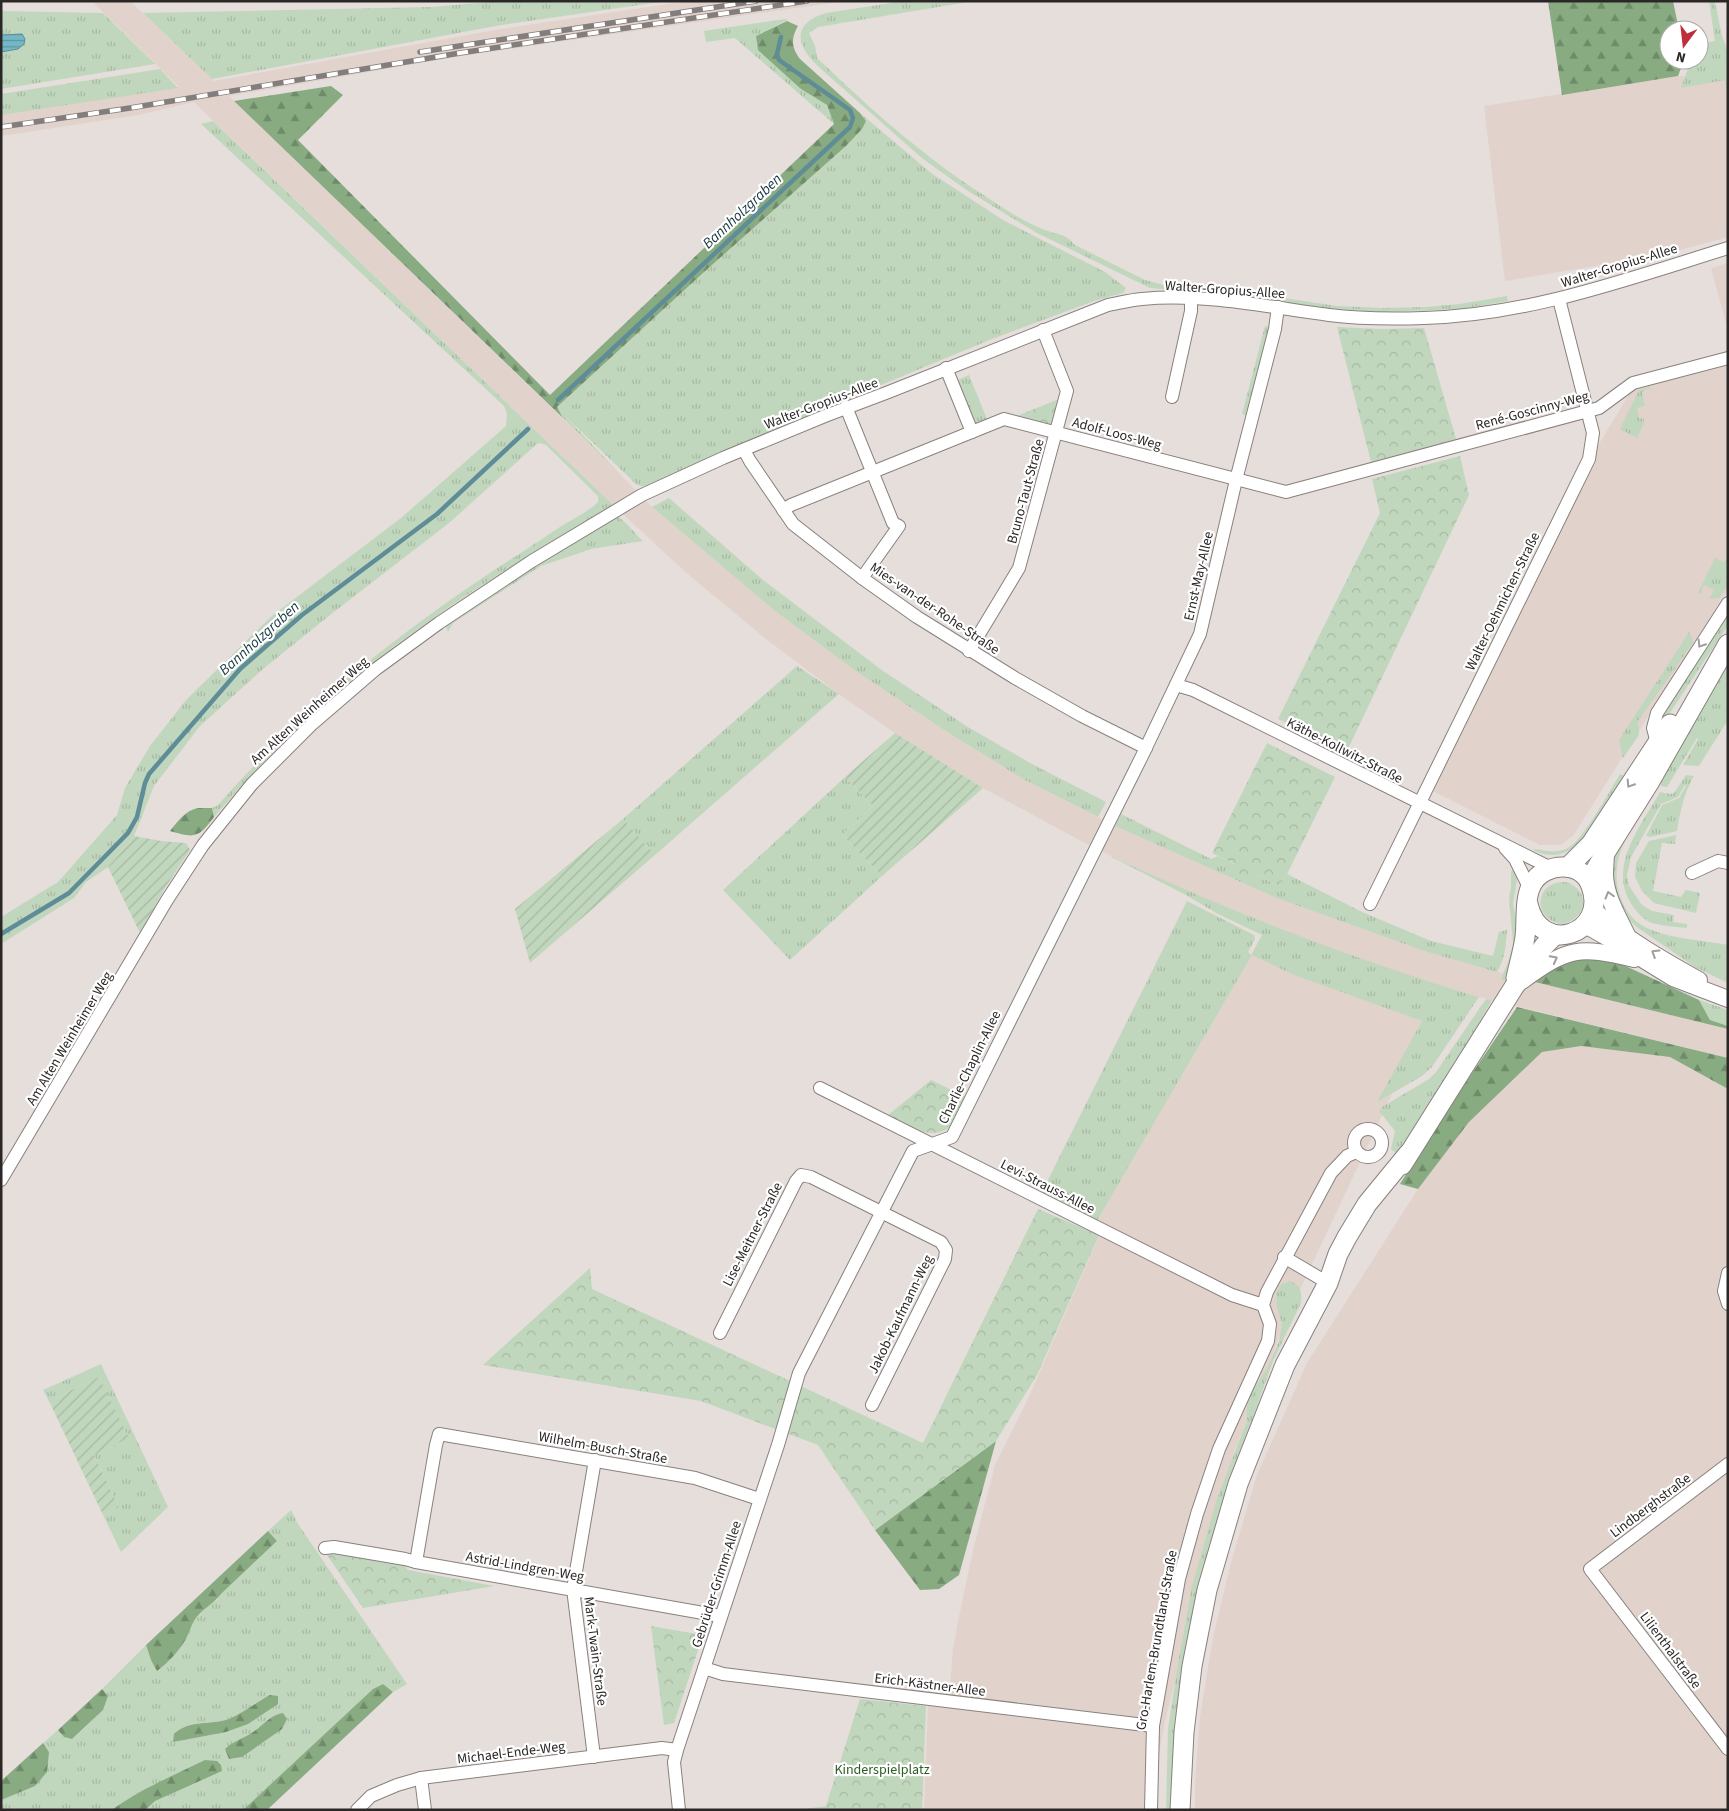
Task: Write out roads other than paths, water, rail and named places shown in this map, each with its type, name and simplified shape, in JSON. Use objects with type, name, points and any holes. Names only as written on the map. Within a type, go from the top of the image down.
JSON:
[{"type":"main road","points":[[1514,987],[1525,937],[1529,896],[1539,876],[1560,868],[1591,844],[1657,743],[1728,644]]},
{"type":"main road","points":[[1590,881],[1649,783],[1715,664]]},
{"type":"main road","points":[[1529,896],[1530,912],[1538,926],[1546,932],[1555,935],[1573,933],[1589,917],[1594,894],[1590,881],[1577,870],[1560,868]]},
{"type":"main road","points":[[1180,1810],[1185,1722],[1192,1666],[1207,1590],[1238,1484],[1284,1365],[1328,1283],[1356,1247],[1408,1154],[1514,987],[1544,946],[1555,935]]},
{"type":"street","name":"Walter-Gropius-Allee","points":[[631,502],[642,495],[744,450],[1108,305],[1141,299],[1191,299],[1332,315],[1425,318],[1501,311],[1559,299],[1728,248]]},
{"type":"street","points":[[1172,397],[1191,311],[1191,299]]},
{"type":"street","name":"Walter-Oehmichen-Straße","points":[[1370,904],[1589,460],[1593,433],[1559,299]]},
{"type":"street","name":"Ernst-May-Allee","points":[[1102,836],[1200,634],[1236,480],[1276,329],[1278,308]]},
{"type":"street","name":"Bruno-Taut-Straße","points":[[969,650],[1019,568],[1067,391],[1043,330]]},
{"type":"street","name":"René-Goscinny-Weg","points":[[1454,447],[1599,408],[1632,383],[1728,358]]},
{"type":"street","points":[[946,368],[972,432]]},
{"type":"street","points":[[846,408],[893,523],[899,526],[862,578]]},
{"type":"street","name":"Adolf-Loos-Weg","points":[[783,510],[791,505],[1004,419],[1286,492],[1454,447]]},
{"type":"street","name":"Mies-van-der-Rohe-Straße","points":[[744,450],[783,510],[799,529],[862,578],[1014,678],[1082,716],[1146,748]]},
{"type":"street","name":"Am Alten Weinheimer Weg","points":[[1,1180],[167,900],[203,845],[252,784],[311,725],[376,670],[439,623],[532,560],[631,502]]},
{"type":"street","points":[[1657,743],[1653,728],[1657,714],[1728,603]]},
{"type":"street","name":"Käthe-Kollwitz-Straße","points":[[1176,685],[1194,690],[1499,843],[1560,868]]},
{"type":"street","name":"Charlie-Chaplin-Allee","points":[[801,1370],[913,1151],[952,1137],[1102,836]]},
{"type":"street","name":"Käthe-Kollwitz-Straße","points":[[1499,843],[1515,859],[1529,896]]},
{"type":"street","points":[[1607,850],[1605,876],[1607,890],[1611,903],[1628,937]]},
{"type":"street","points":[[1692,873],[1718,861],[1728,863]]},
{"type":"street","points":[[1589,917],[1605,920],[1628,937],[1728,997]]},
{"type":"street","points":[[1589,917],[1608,938],[1672,978],[1728,997]]},
{"type":"street","points":[[1514,987],[1550,961],[1582,950],[1606,952],[1643,961]]},
{"type":"street","name":"Levi-Strauss-Allee","points":[[820,1088],[1232,1295],[1263,1305]]},
{"type":"street","points":[[1263,1305],[1266,1292],[1284,1257],[1331,1173],[1346,1156],[1356,1152]]},
{"type":"street","name":"Lise-Meitner-Straße","points":[[720,1333],[800,1175],[811,1177],[881,1212]]},
{"type":"street","name":"Jakob-Kaufmann-Weg","points":[[872,1405],[945,1259],[946,1250],[941,1242],[881,1212]]},
{"type":"street","points":[[1284,1257],[1328,1283]]},
{"type":"street","points":[[1728,1273],[1724,1291],[1728,1304]]},
{"type":"street","name":"Gro-Harlem-Brundtland-Straße","points":[[1151,1810],[1153,1726],[1179,1580],[1197,1514],[1219,1448],[1268,1341],[1270,1324],[1263,1305]]},
{"type":"street","name":"Gebrüder-Grimm-Allee","points":[[679,1810],[674,1773],[677,1750],[801,1370]]},
{"type":"street","name":"Wilhelm-Busch-Straße","points":[[416,1562],[439,1434],[695,1478],[759,1499]]},
{"type":"street","name":"Mark-Twain-Straße","points":[[594,1757],[573,1589],[595,1460]]},
{"type":"street","name":"Lindberghstraße","points":[[1590,1569],[1728,1464]]},
{"type":"street","name":"Astrid-Lindgren-Weg","points":[[325,1548],[343,1548],[720,1616]]},
{"type":"street","name":"Lilienthalstraße","points":[[1590,1569],[1728,1749]]},
{"type":"street","name":"Erich-Kästner-Allee","points":[[704,1668],[723,1674],[1153,1726]]},
{"type":"street","name":"Michael-Ende-Weg","points":[[356,1810],[371,1796],[396,1785],[420,1778],[662,1748],[677,1750]]},
{"type":"street","points":[[420,1778],[425,1810]]},
{"type":"water","points":[[22,34],[25,39],[24,44],[18,49],[1,52],[1,35]]},
{"type":"waterway","name":"Bannholzgraben","points":[[558,400],[850,127],[853,118],[850,110],[779,60],[777,54],[781,37]]},
{"type":"waterway","name":"Bannholzgraben","points":[[1,934],[69,893],[128,833],[137,817],[149,774],[240,669],[302,615],[437,514],[528,429]]},
{"type":"railway","points":[[420,52],[756,1]]},
{"type":"railway","points":[[1,127],[130,108],[460,53],[807,1]]},
{"type":"park label","name":"Kinderspielplatz","points":[[882,1769]]}]
